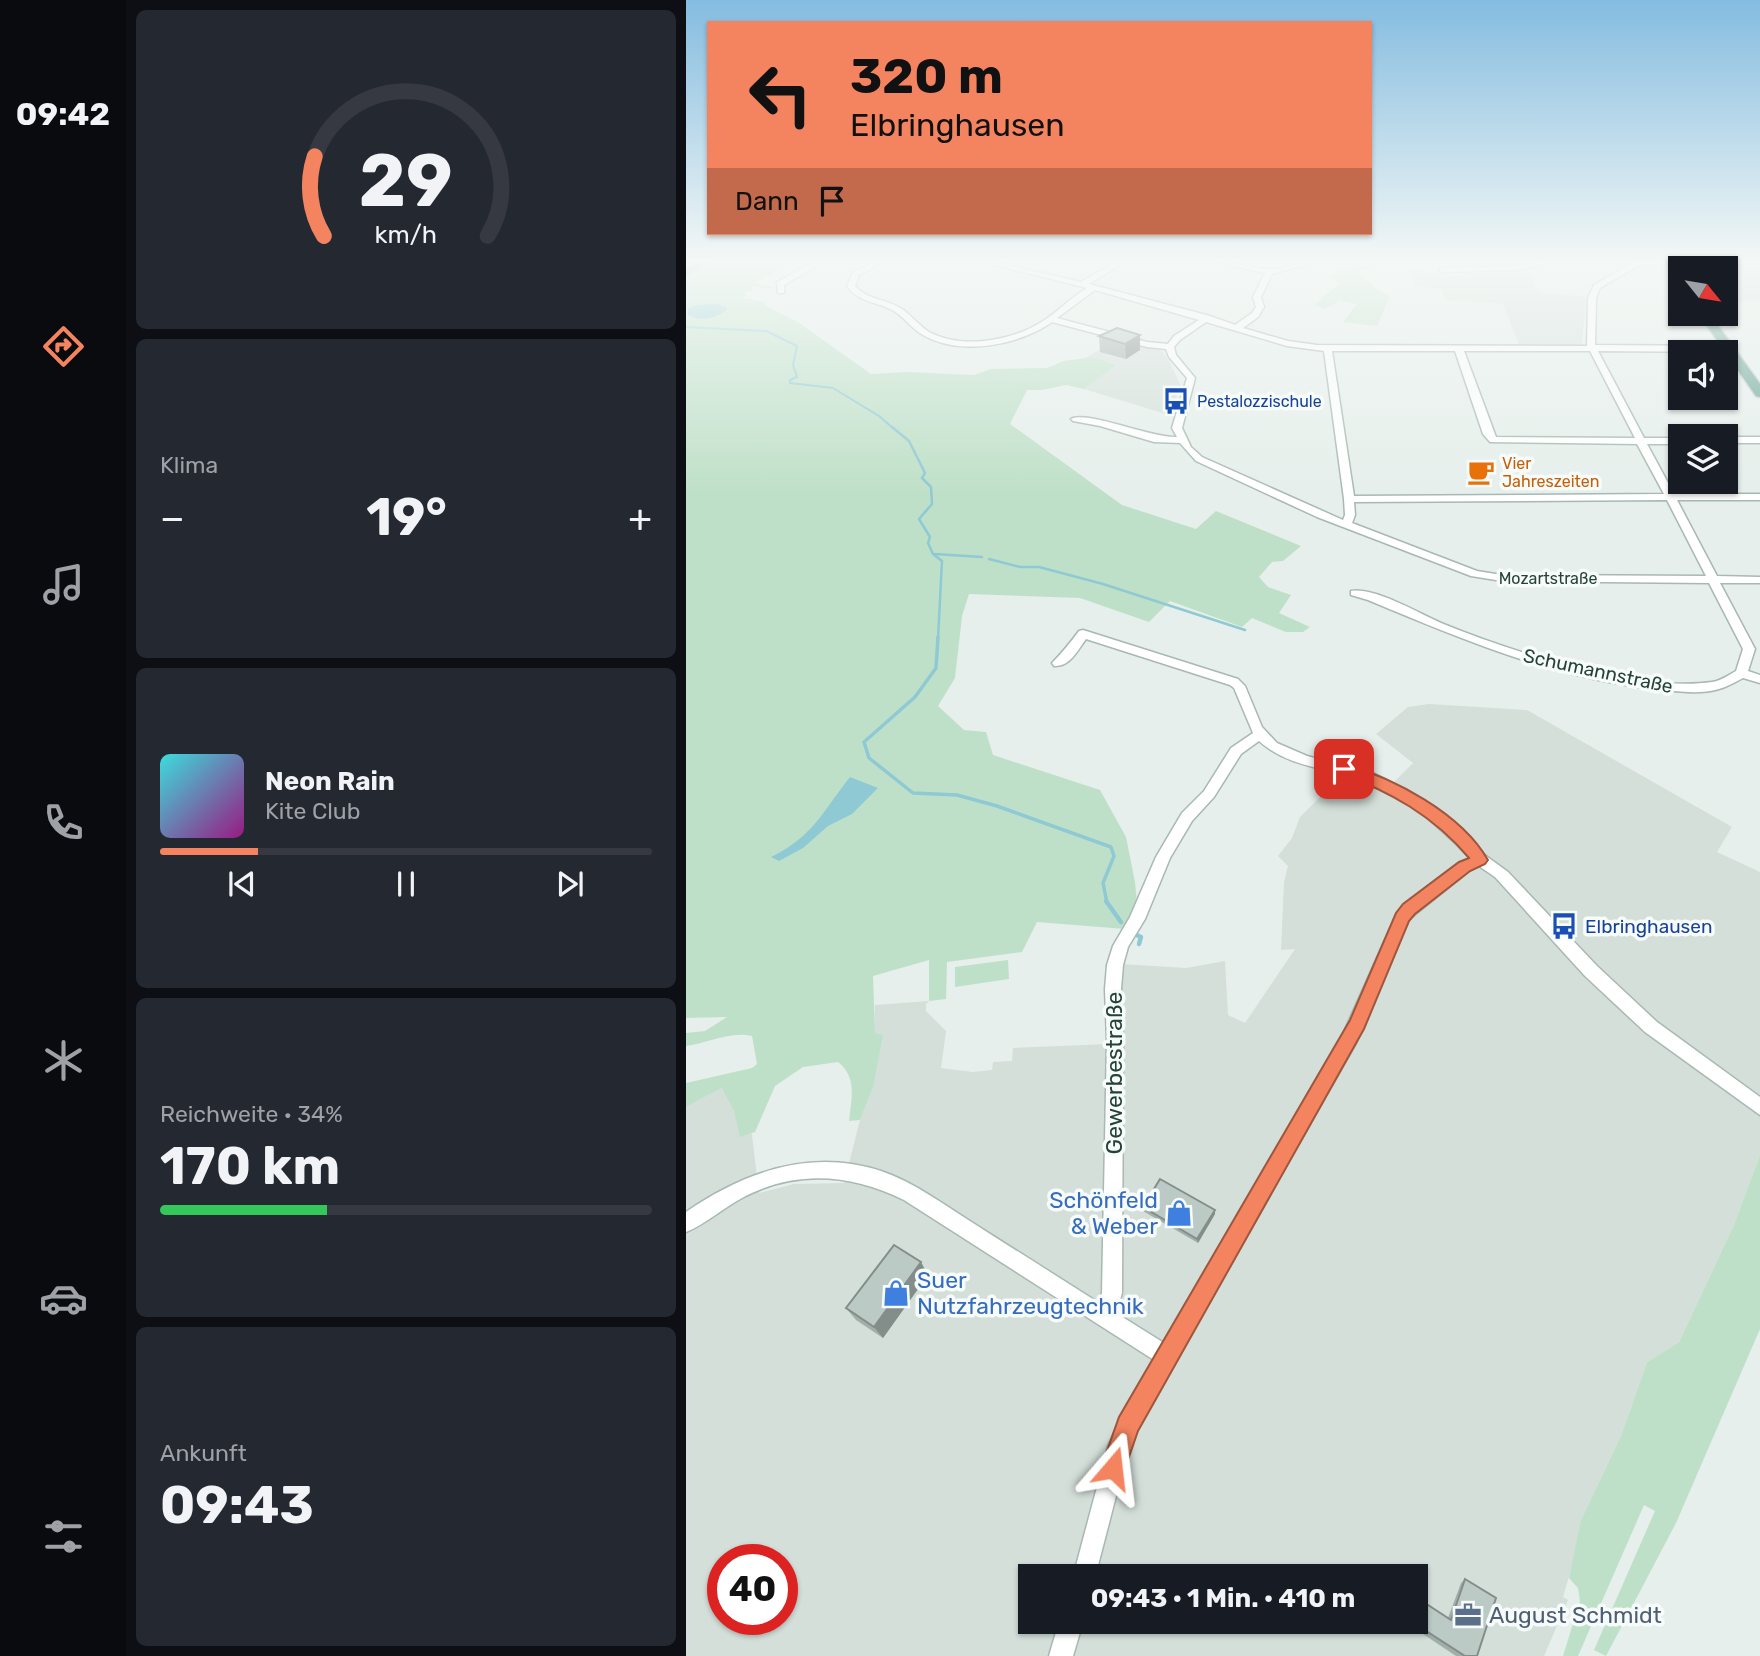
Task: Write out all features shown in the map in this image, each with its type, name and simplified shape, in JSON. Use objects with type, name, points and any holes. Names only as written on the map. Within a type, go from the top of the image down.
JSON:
[{"type":"main road","points":[[1738,364],[1760,393]]},
{"type":"street","points":[[944,339],[975,343],[1009,339]]},
{"type":"street","points":[[1129,339],[1170,346]]},
{"type":"street","points":[[1170,346],[1176,339]]},
{"type":"street","points":[[1277,339],[1328,349],[1668,349]]},
{"type":"street","points":[[1591,339],[1591,345],[1749,649],[1748,665],[1744,674],[1760,679]]},
{"type":"street","points":[[1076,419],[1093,420],[1160,441],[1181,440],[1177,421],[1190,390],[1191,378],[1172,355],[1170,346]]},
{"type":"street","points":[[1328,349],[1349,499],[1350,515],[1346,524]]},
{"type":"street","points":[[1460,349],[1488,434],[1493,440],[1668,441]]},
{"type":"street","name":"Mozartstraße","points":[[1181,440],[1192,454],[1217,469],[1346,524],[1488,578],[1760,580]]},
{"type":"street","points":[[1738,440],[1760,440]]},
{"type":"street","points":[[1349,499],[1760,498]]},
{"type":"street","name":"Schumannstraße","points":[[1355,593],[1372,597],[1497,648],[1619,679],[1698,689],[1724,685],[1744,674]]},
{"type":"street","points":[[1058,663],[1067,656],[1083,634],[1226,679],[1238,686],[1260,734],[1296,759],[1356,773],[1399,792],[1443,821],[1480,860],[1490,864],[1503,876],[1591,971],[1651,1027],[1760,1108]]},
{"type":"street","name":"Gewerbestraße","points":[[1105,1316],[1112,1293],[1113,989],[1117,956],[1138,919],[1163,857],[1187,817],[1209,794],[1236,751],[1260,734]]},
{"type":"street","points":[[1087,1564],[1119,1446],[1350,1038],[1402,917],[1464,867],[1480,860]]},
{"type":"street","points":[[686,1223],[735,1192],[785,1173],[832,1169],[862,1172],[904,1190],[1167,1357]]},
{"type":"street","points":[[1061,1656],[1067,1634]]},
{"type":"shaded area","points":[[1118,339],[1162,351],[1181,386],[1169,415],[1084,389],[1117,365],[1094,357],[1085,358]]},
{"type":"shaded area","points":[[1517,339],[1582,339],[1582,345],[1519,345]]},
{"type":"shaded area","points":[[1429,704],[1527,710],[1732,827],[1717,852],[1760,872],[1760,1155],[1734,1225],[1679,1342],[1647,1362],[1621,1436],[1581,1520],[1575,1556],[1563,1597],[1568,1600],[1544,1656],[686,1656],[686,1107],[722,1088],[740,1101],[752,1135],[759,1193],[794,1184],[844,1183],[860,1120],[873,1088],[875,1005],[929,1001],[926,1011],[946,1031],[941,1068],[973,1072],[992,1070],[993,1062],[1012,1061],[1013,1048],[1108,1044],[1120,964],[1186,968],[1225,961],[1228,1015],[1245,1023],[1295,949],[1281,950],[1284,882],[1288,866],[1278,856],[1292,838],[1300,817],[1323,794],[1336,772],[1370,782],[1386,790],[1413,763],[1376,734],[1408,707]]},
{"type":"green space","points":[[686,339],[822,339],[871,374],[907,372],[974,375],[991,369],[1047,368],[1064,361],[1094,357],[1117,365],[1084,389],[1066,385],[1027,390],[1010,424],[1122,505],[1196,529],[1216,511],[1301,546],[1283,561],[1272,562],[1259,577],[1268,587],[1291,595],[1279,613],[1310,627],[1303,632],[1286,632],[1252,618],[1242,627],[1170,601],[1149,622],[1080,598],[969,594],[962,616],[955,678],[938,706],[964,730],[986,732],[993,755],[1100,790],[1126,837],[1135,882],[1137,902],[1125,929],[1037,922],[1022,952],[947,962],[946,999],[929,1001],[929,960],[873,976],[875,1033],[883,1035],[873,1088],[860,1120],[849,1121],[851,1082],[838,1062],[803,1067],[775,1086],[755,1132],[740,1137],[734,1111],[722,1088],[686,1107],[686,1083],[752,1068],[757,1064],[752,1036],[727,1036],[686,1046],[686,1033],[705,1031],[727,1017],[686,1018]]},
{"type":"green space","points":[[1008,960],[1009,979],[955,987],[955,967]]},
{"type":"green space","points":[[1760,1155],[1760,1329],[1676,1523],[1606,1656],[1594,1650],[1655,1511],[1644,1505],[1578,1656],[1563,1656],[1580,1601],[1578,1588],[1569,1578],[1581,1520],[1621,1436],[1647,1362],[1679,1342],[1734,1225]]},
{"type":"water","points":[[850,777],[878,788],[852,814],[828,826],[803,848],[779,861],[771,857],[807,832]]},
{"type":"building","points":[[1110,339],[1133,339],[1125,344]]},
{"type":"building","name":"Schönfeld & Weber","points":[[1160,1179],[1215,1210],[1197,1239],[1143,1207]]},
{"type":"building","points":[[894,1245],[921,1262],[874,1327],[846,1308]]},
{"type":"building","name":"August Schmidt","points":[[1465,1579],[1496,1598],[1477,1656],[1465,1656],[1428,1632],[1428,1605],[1451,1620]]},
{"type":"waterway","points":[[783,339],[797,346],[793,365],[797,377],[790,380],[790,383],[833,388],[879,416],[894,429]]},
{"type":"waterway","points":[[892,427],[909,441],[925,473],[922,478],[931,487],[932,504],[919,519],[930,537],[928,543],[933,554],[942,561],[938,638]]},
{"type":"waterway","points":[[935,554],[982,557]]},
{"type":"waterway","points":[[989,559],[1020,567],[1039,567],[1103,584],[1245,630]]},
{"type":"waterway","points":[[938,637],[936,668],[915,697],[864,742],[869,758],[913,793],[957,795],[997,806],[1111,847],[1114,856],[1103,883],[1107,902]]},
{"type":"waterway","points":[[1107,902],[1121,922]]},
{"type":"waterway","points":[[1134,934],[1141,937],[1139,944]]},
{"type":"place","name":"Pestalozzischule","points":[[1176,401]]},
{"type":"place","name":"Vier Jahreszeiten","points":[[1481,472]]},
{"type":"place","name":"Elbringhausen","points":[[1564,926]]},
{"type":"place","name":"Schönfeld & Weber","points":[[1179,1213]]},
{"type":"place","name":"Suer Nutzfahrzeugtechnik","points":[[896,1293]]},
{"type":"place","name":"August Schmidt","points":[[1468,1615]]},
{"type":"route","points":[[1113,1468],[1128,1426],[1358,1024],[1402,917],[1464,867],[1480,860],[1458,834],[1417,803],[1382,783],[1344,769]]}]
